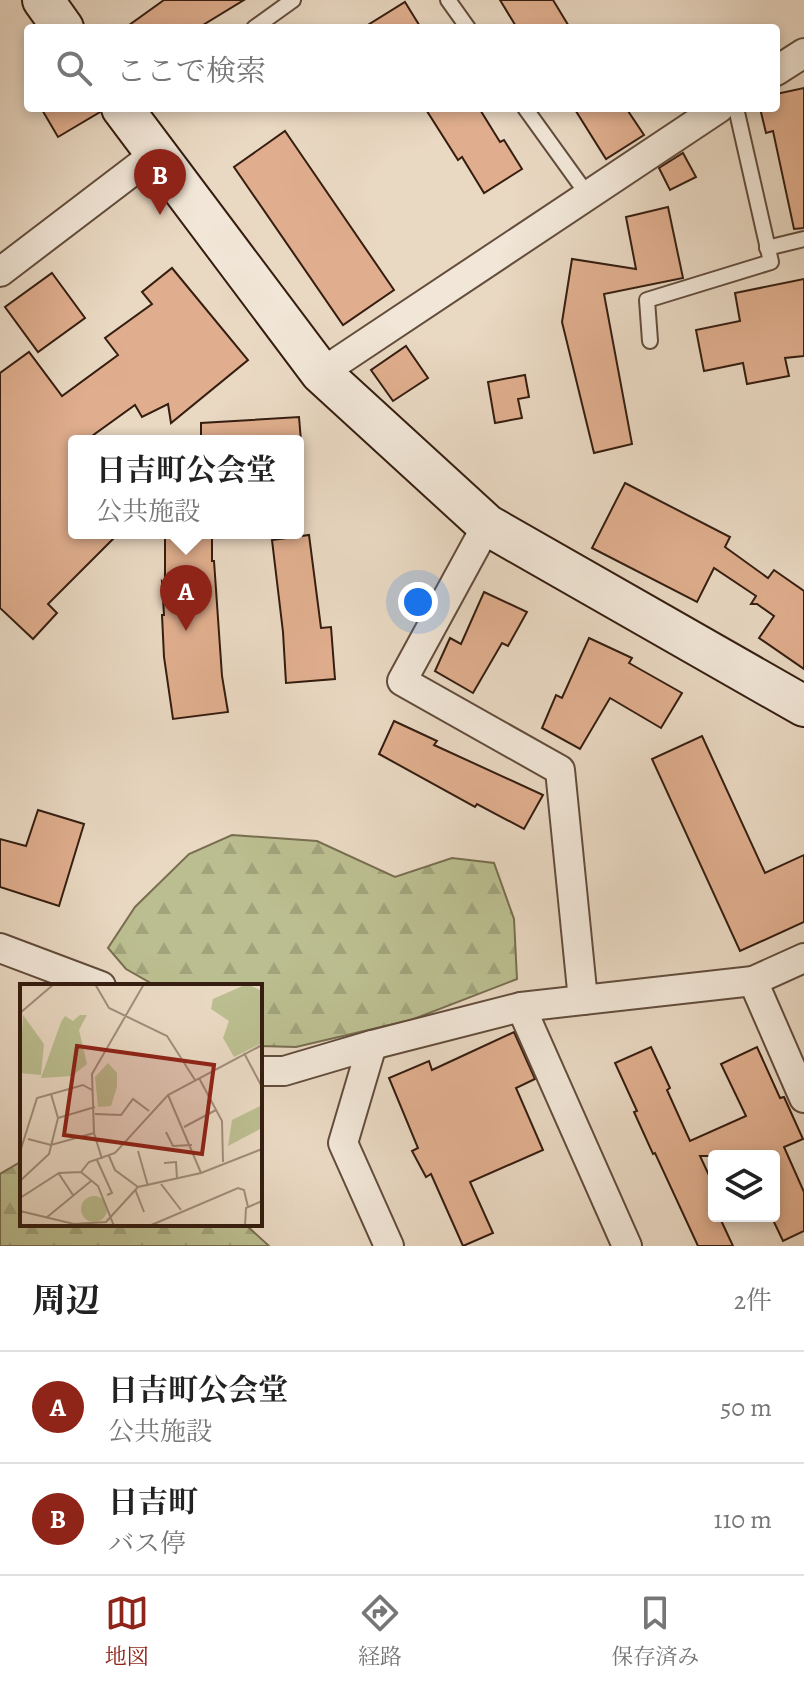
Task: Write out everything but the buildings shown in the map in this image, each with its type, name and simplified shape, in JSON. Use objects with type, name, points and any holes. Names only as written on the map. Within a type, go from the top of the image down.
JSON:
[{"type":"street","points":[[43,0],[60,24]]},
{"type":"street","points":[[780,68],[804,53]]},
{"type":"street","points":[[132,112],[155,154],[321,373],[487,525],[804,706]]},
{"type":"street","points":[[321,373],[713,112]]},
{"type":"street","points":[[0,272],[155,154]]},
{"type":"street","points":[[487,525],[402,681],[560,770],[583,1000]]},
{"type":"street","points":[[0,948],[96,984]]},
{"type":"street","points":[[262,1071],[284,1071],[521,1007],[753,981],[804,958]]},
{"type":"street","points":[[753,981],[804,1098]]},
{"type":"street","points":[[521,1007],[627,1246]]},
{"type":"street","points":[[372,1045],[343,1143],[389,1246]]},
{"type":"lane","points":[[260,24],[293,0]]},
{"type":"lane","points":[[448,0],[465,24]]},
{"type":"lane","points":[[528,112],[587,194]]},
{"type":"lane","points":[[650,341],[647,300],[771,262],[737,112]]},
{"type":"lane","points":[[767,248],[804,239]]},
{"type":"green space","points":[[232,835],[317,841],[395,877],[452,858],[494,863],[514,919],[517,979],[411,1020],[296,1047],[262,1046],[262,984],[152,984],[126,969],[108,948],[135,907],[189,854]]},
{"type":"green space","points":[[20,1162],[20,1226],[247,1226],[269,1246],[0,1246],[0,1174]]},
{"type":"place","name":"日吉町","points":[[160,215]]},
{"type":"place","name":"日吉町公会堂","points":[[186,631]]}]
